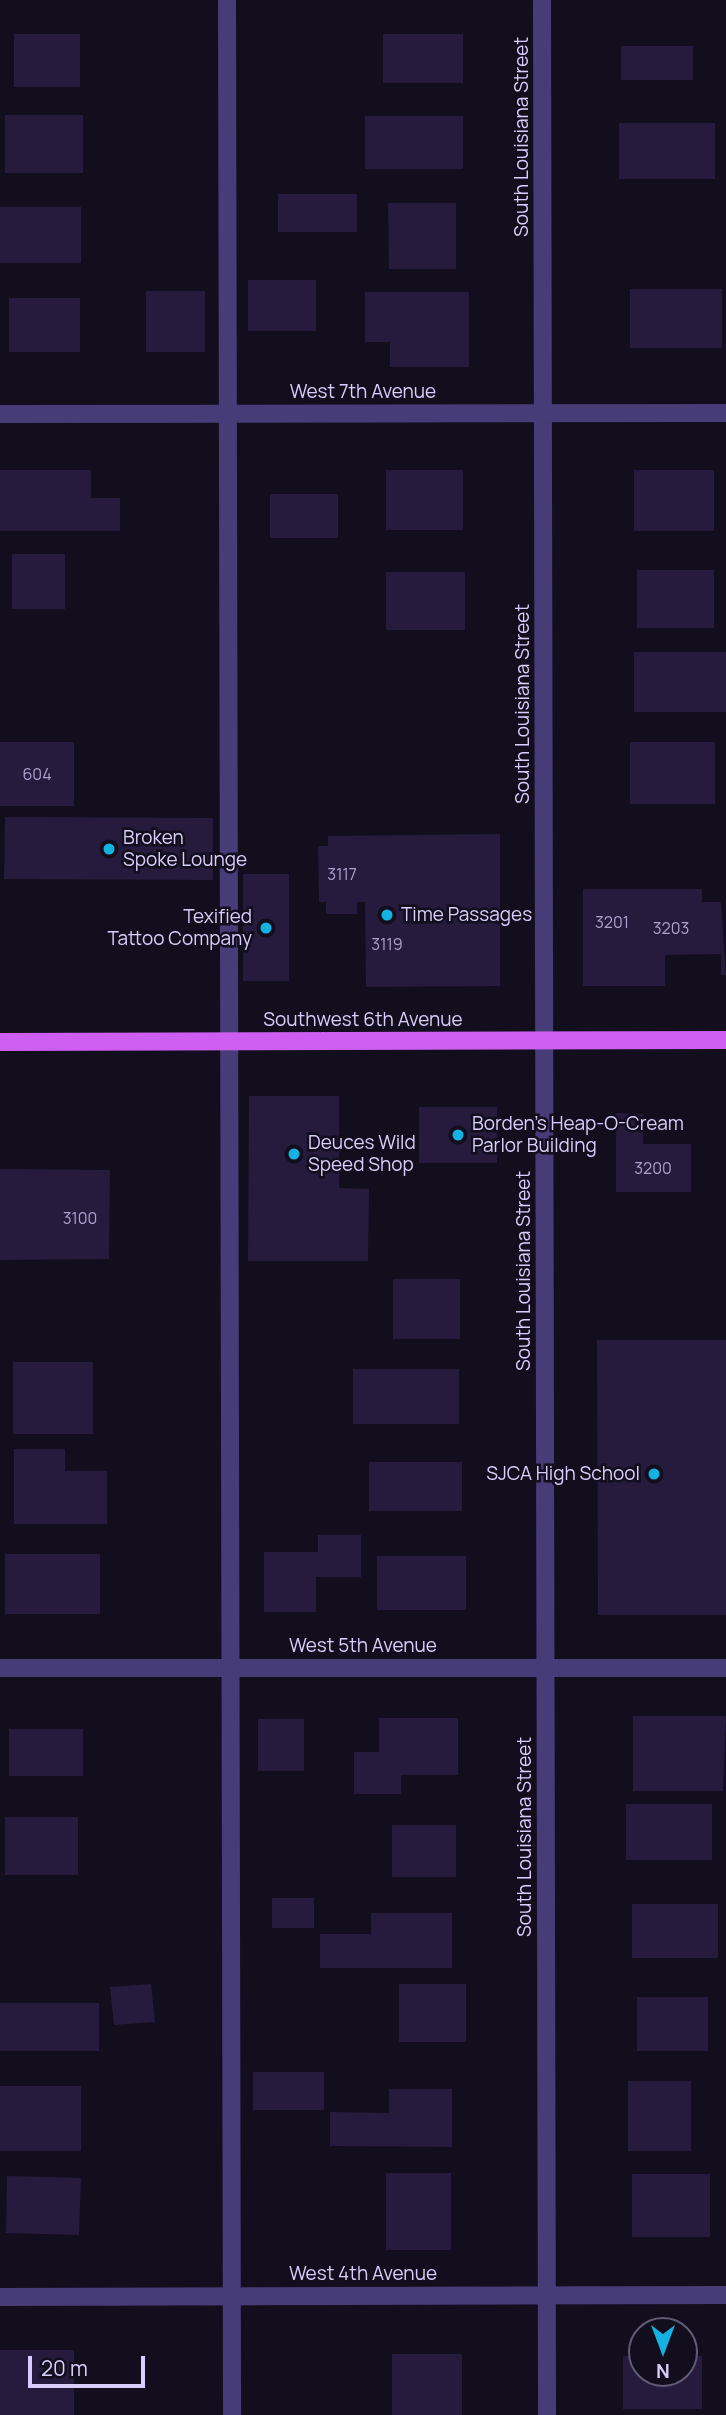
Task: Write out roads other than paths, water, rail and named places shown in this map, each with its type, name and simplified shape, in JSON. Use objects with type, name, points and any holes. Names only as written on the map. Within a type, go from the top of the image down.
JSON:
[{"type":"main road","name":"Southwest 6th Avenue","points":[[0,1042],[726,1040]]},
{"type":"street","points":[[227,0],[228,1667],[232,2415]]},
{"type":"street","name":"South Louisiana Street","points":[[542,0],[547,2415]]},
{"type":"street","name":"West 7th Avenue","points":[[0,414],[726,413]]},
{"type":"street","name":"West 5th Avenue","points":[[0,1668],[726,1668]]},
{"type":"street","name":"West 4th Avenue","points":[[0,2297],[726,2295]]},
{"type":"place","name":"Broken Spoke Lounge","points":[[109,849]]},
{"type":"place","name":"Time Passages","points":[[387,915]]},
{"type":"place","name":"Texified Tattoo Company","points":[[266,928]]},
{"type":"place","name":"Borden's Heap-O-Cream Parlor Building","points":[[458,1135]]},
{"type":"place","name":"Deuces Wild Speed Shop","points":[[294,1154]]},
{"type":"place","name":"SJCA High School","points":[[654,1474]]}]
